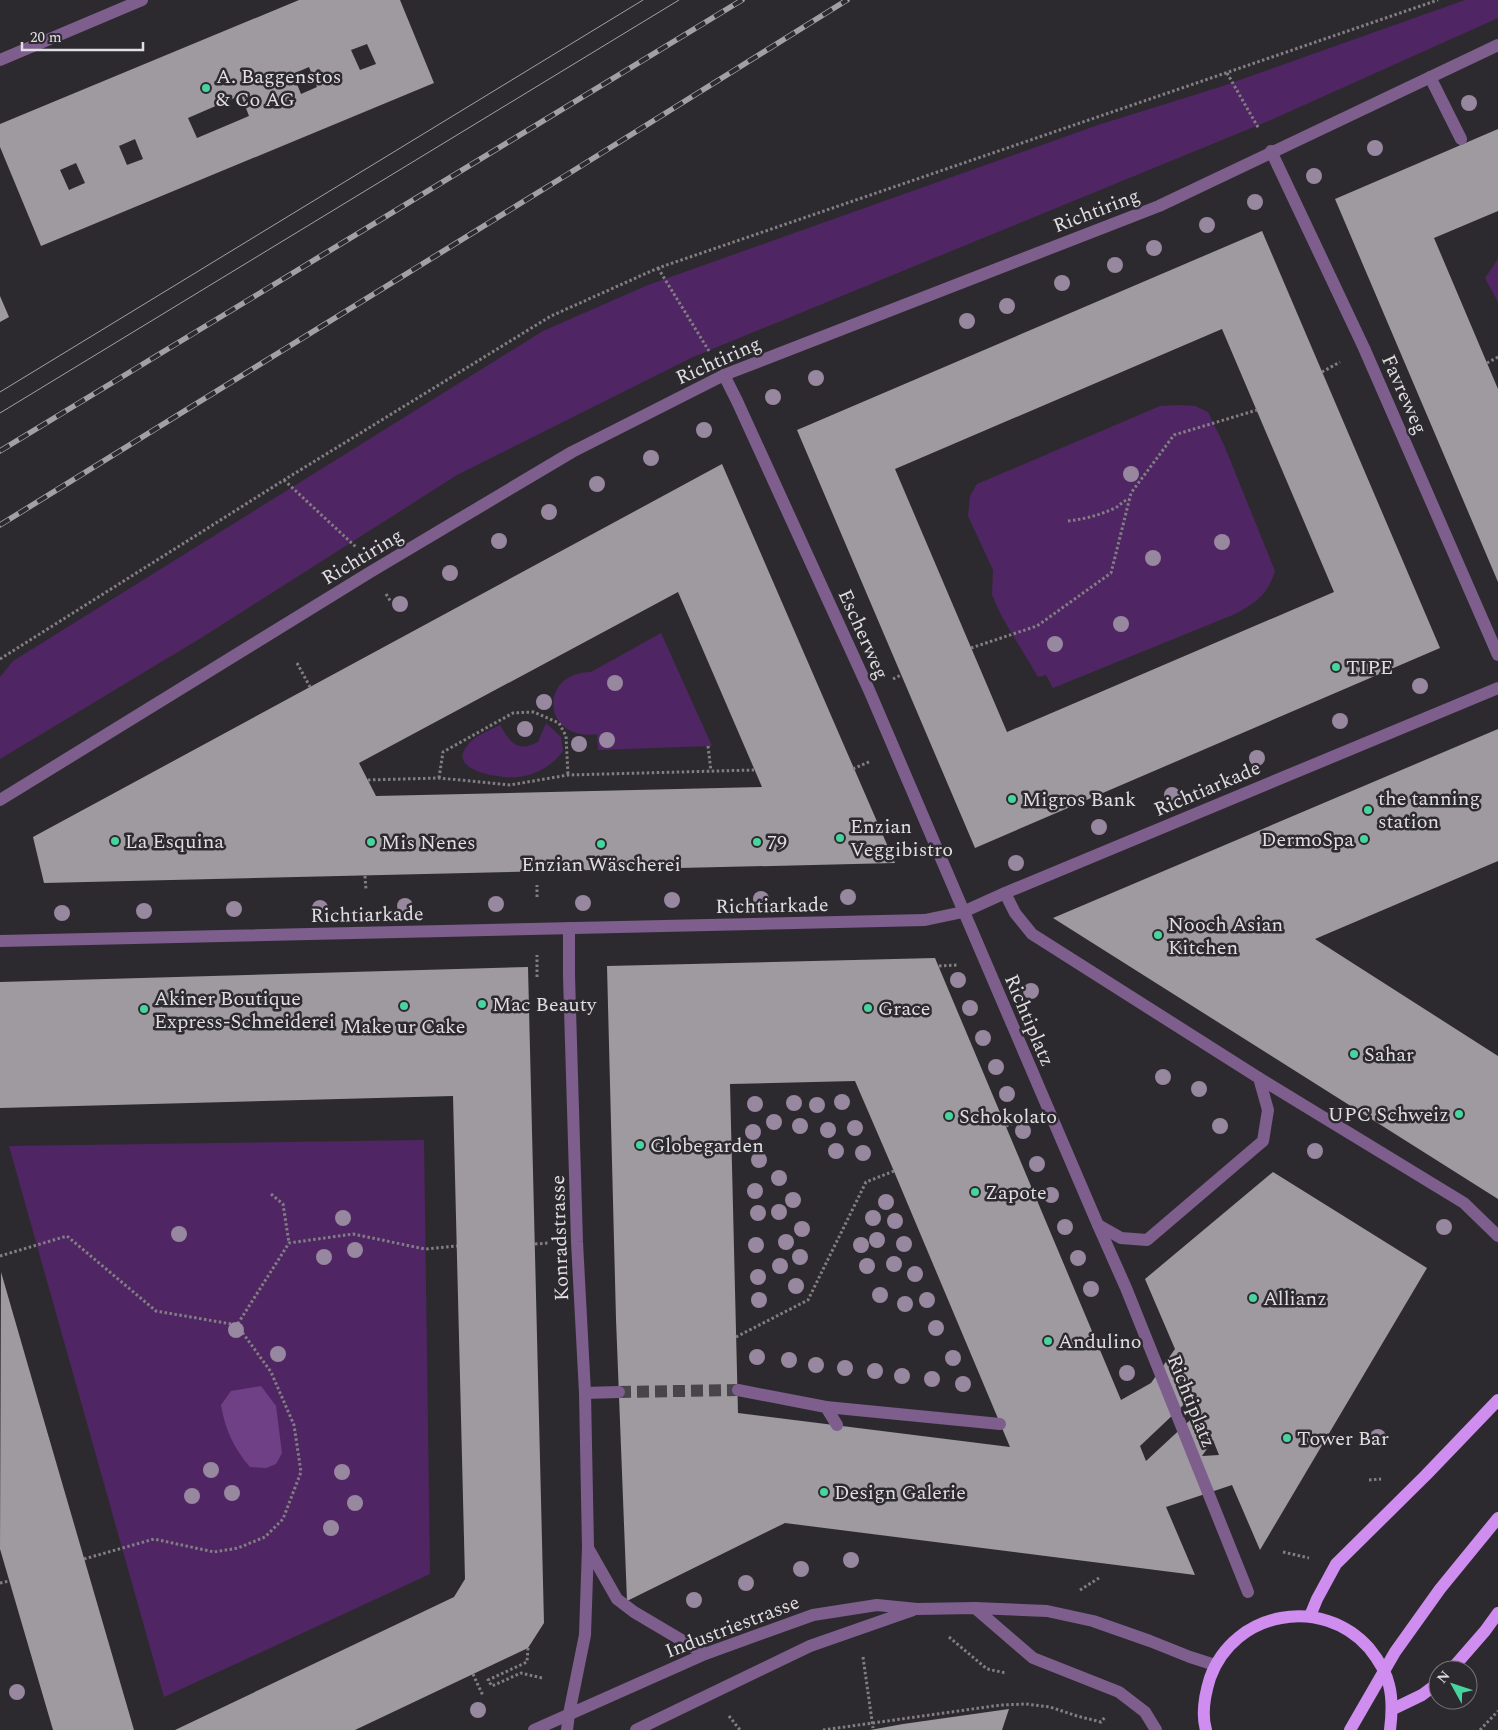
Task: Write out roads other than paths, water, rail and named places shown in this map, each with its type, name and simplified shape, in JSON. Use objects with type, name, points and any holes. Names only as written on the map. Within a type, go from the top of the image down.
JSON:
[{"type":"main road","points":[[1310,1616],[1336,1564],[1498,1400]]},
{"type":"main road","points":[[1350,1730],[1395,1652],[1440,1589],[1498,1518]]},
{"type":"main road","points":[[1459,1660],[1498,1613]]},
{"type":"main road","points":[[1206,1730],[1204,1723],[1205,1693],[1215,1666],[1232,1642],[1255,1626],[1282,1617],[1310,1616],[1336,1624],[1360,1638],[1377,1658],[1389,1682],[1393,1709],[1390,1730]]},
{"type":"main road","points":[[1393,1709],[1428,1690]]},
{"type":"street","points":[[0,60],[142,0]]},
{"type":"street","name":"Richtiring","points":[[0,800],[372,571],[572,452],[724,375],[1159,206],[1271,151],[1498,45]]},
{"type":"street","points":[[1430,77],[1461,139]]},
{"type":"street","name":"Favreweg","points":[[1271,151],[1364,348],[1498,655]]},
{"type":"street","name":"Escherweg","points":[[724,375],[868,690],[964,912]]},
{"type":"street","name":"Richtiarkade","points":[[0,942],[925,920],[964,912],[1005,893],[1498,688]]},
{"type":"street","points":[[1005,893],[1015,913],[1032,934],[1259,1078],[1464,1203],[1498,1236]]},
{"type":"street","name":"Richtiplatz","points":[[964,912],[1126,1288],[1248,1592]]},
{"type":"street","name":"Konradstrasse","points":[[569,928],[577,1242],[585,1393],[588,1548],[585,1636],[569,1714]]},
{"type":"street","points":[[1098,1225],[1121,1238],[1147,1240],[1263,1141],[1268,1110],[1259,1078]]},
{"type":"street","points":[[738,1390],[826,1407],[1000,1424]]},
{"type":"street","points":[[585,1393],[619,1392]]},
{"type":"street","points":[[826,1407],[837,1425]]},
{"type":"street","name":"Konradstrasse","points":[[588,1548],[617,1599],[634,1612],[706,1654]]},
{"type":"street","name":"Industriestrasse","points":[[534,1730],[706,1654],[813,1615],[877,1605],[917,1609],[975,1608],[1047,1612],[1093,1621],[1215,1666]]},
{"type":"street","points":[[975,1608],[1033,1658],[1119,1692],[1145,1712],[1156,1730]]},
{"type":"street","name":"Industriestrasse","points":[[636,1730],[810,1646],[917,1609]]},
{"type":"street","points":[[567,1730],[569,1714]]},
{"type":"tunnel","points":[[619,1392],[738,1390]]},
{"type":"tram line","points":[[0,392],[643,0]]},
{"type":"tram line","points":[[0,413],[679,0]]},
{"type":"railway","points":[[0,451],[742,0]]},
{"type":"railway","points":[[0,525],[847,0]]},
{"type":"place","name":"A. Baggenstos & Co AG","points":[[206,88]]},
{"type":"place","name":"TIPE","points":[[1336,667]]},
{"type":"place","name":"Migros Bank","points":[[1012,799]]},
{"type":"place","name":"the tanning station","points":[[1368,810]]},
{"type":"place","name":"Enzian Veggibistro","points":[[840,838]]},
{"type":"place","name":"DermoSpa","points":[[1364,839]]},
{"type":"place","name":"La Esquina","points":[[115,841]]},
{"type":"place","name":"Mis Nenes","points":[[371,842]]},
{"type":"place","name":"79","points":[[757,842]]},
{"type":"place","name":"Enzian Wäscherei","points":[[601,844]]},
{"type":"place","name":"Nooch Asian Kitchen","points":[[1158,935]]},
{"type":"place","name":"Mac Beauty","points":[[482,1004]]},
{"type":"place","name":"Make ur Cake","points":[[404,1006]]},
{"type":"place","name":"Grace","points":[[868,1008]]},
{"type":"place","name":"Akiner Boutique Express-Schneiderei","points":[[144,1009]]},
{"type":"place","name":"Sahar","points":[[1354,1054]]},
{"type":"place","name":"UPC Schweiz","points":[[1459,1114]]},
{"type":"place","name":"Schokolato","points":[[949,1116]]},
{"type":"place","name":"Globegarden","points":[[640,1145]]},
{"type":"place","name":"Zapote","points":[[975,1192]]},
{"type":"place","name":"Allianz","points":[[1253,1298]]},
{"type":"place","name":"Andulino","points":[[1048,1341]]},
{"type":"place","name":"Tower Bar","points":[[1287,1438]]},
{"type":"place","name":"Design Galerie","points":[[824,1492]]}]
